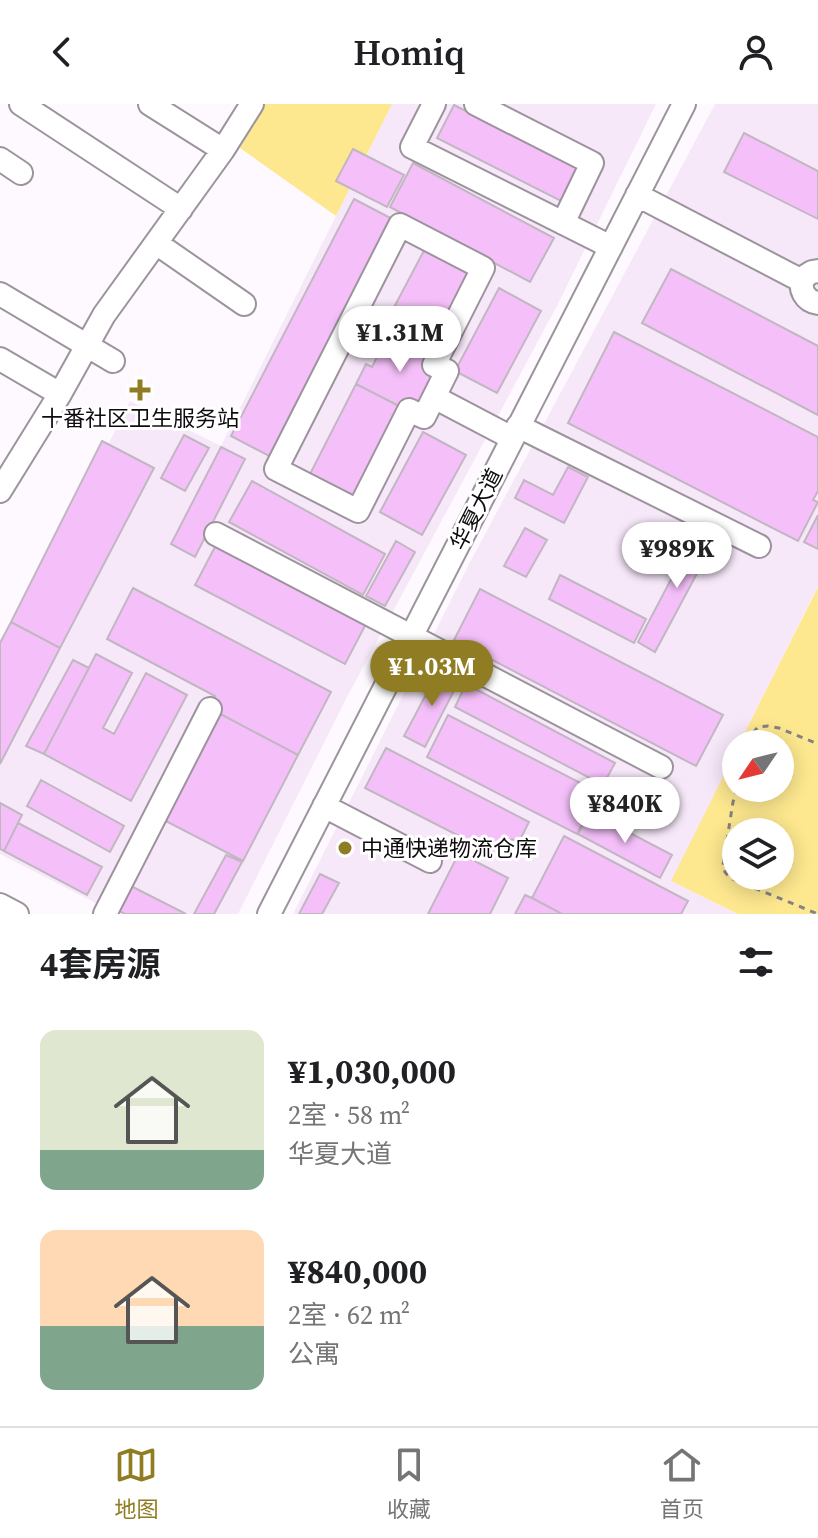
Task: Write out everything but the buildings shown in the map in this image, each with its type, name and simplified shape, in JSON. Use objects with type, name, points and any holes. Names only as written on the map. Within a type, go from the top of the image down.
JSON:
[{"type":"street","points":[[21,104],[181,209]]},
{"type":"street","points":[[150,104],[223,150]]},
{"type":"street","points":[[0,491],[104,315],[223,150],[252,104]]},
{"type":"street","points":[[434,104],[412,147],[611,247]]},
{"type":"street","points":[[476,104],[592,163],[563,223]]},
{"type":"street","name":"华夏大道","points":[[269,914],[684,104]]},
{"type":"street","points":[[0,159],[21,173]]},
{"type":"street","points":[[637,195],[810,276],[802,288],[810,301],[818,303]]},
{"type":"street","points":[[400,225],[483,268],[434,365],[447,371],[434,397],[424,417],[409,410],[358,511],[276,469],[400,225]]},
{"type":"street","points":[[156,243],[244,304]]},
{"type":"street","points":[[0,294],[113,361]]},
{"type":"street","points":[[0,359],[60,394]]},
{"type":"street","points":[[434,397],[759,546]]},
{"type":"street","points":[[216,534],[661,767]]},
{"type":"street","points":[[105,914],[210,709]]},
{"type":"street","points":[[324,806],[430,861]]},
{"type":"street","points":[[0,905],[17,914]]},
{"type":"path","points":[[755,730],[768,726],[779,730]]},
{"type":"path","points":[[794,735],[818,744]]},
{"type":"path","points":[[733,802],[723,865],[725,872],[730,878],[818,914]]},
{"type":"shaded area","points":[[265,104],[392,104],[336,216],[240,148]]},
{"type":"shaded area","points":[[392,104],[656,104],[558,304],[346,699],[238,914],[117,914],[0,854],[0,660],[130,401],[221,446]]},
{"type":"shaded area","points":[[715,104],[818,104],[818,586],[746,730],[722,730],[722,779],[672,881],[738,914],[293,914],[469,564]]},
{"type":"shaded area","points":[[818,587],[818,914],[738,914],[671,881],[722,779],[722,802],[794,802],[794,730],[746,730]]},
{"type":"place","name":"十番社区卫生服务站","points":[[140,390]]},
{"type":"place","name":"中通快递物流仓库","points":[[345,848]]}]
